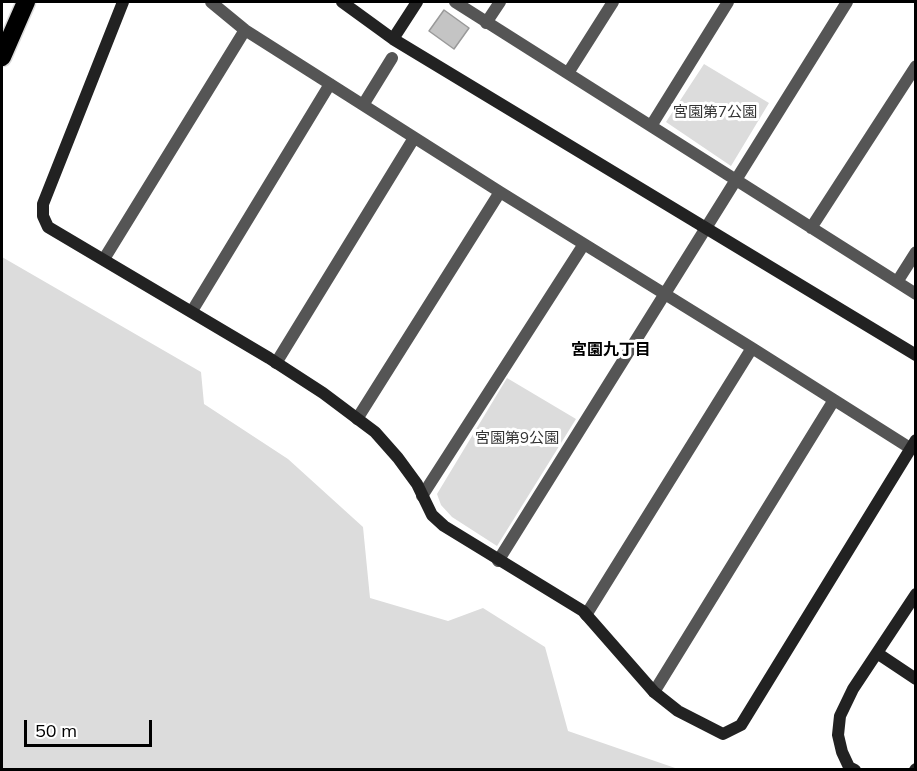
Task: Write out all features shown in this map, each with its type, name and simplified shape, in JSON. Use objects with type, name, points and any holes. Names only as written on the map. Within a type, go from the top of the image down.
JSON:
[{"type":"highway","points":[[2,57],[26,2]]},
{"type":"street","points":[[123,2],[43,204],[43,216],[48,226],[276,363],[375,432],[398,458],[432,515],[444,526],[586,615],[654,692],[678,711],[723,734],[741,725],[913,444],[834,400],[414,138],[245,30],[211,2]]},
{"type":"street","points":[[342,2],[393,39],[915,355]]},
{"type":"street","points":[[393,39],[417,2]]},
{"type":"street","points":[[454,2],[915,294]]},
{"type":"street","points":[[486,23],[500,2]]},
{"type":"street","points":[[568,73],[613,2]]},
{"type":"street","points":[[651,126],[728,2]]},
{"type":"street","points":[[498,561],[847,2]]},
{"type":"street","points":[[104,259],[245,30]]},
{"type":"street","points":[[363,105],[392,58]]},
{"type":"street","points":[[811,228],[915,66]]},
{"type":"street","points":[[192,311],[330,84]]},
{"type":"street","points":[[276,363],[414,138]]},
{"type":"street","points":[[357,419],[500,192]]},
{"type":"street","points":[[422,496],[584,244]]},
{"type":"street","points":[[897,282],[915,252]]},
{"type":"street","points":[[586,615],[753,348]]},
{"type":"street","points":[[654,692],[834,400]]},
{"type":"street","points":[[855,770],[849,767],[842,752],[838,735],[840,716],[853,689],[915,594]]},
{"type":"street","points":[[877,653],[915,679]]},
{"type":"green space","name":"宮園第7公園","points":[[704,64],[769,103],[731,166],[666,122]]},
{"type":"green space","points":[[2,257],[201,372],[204,404],[288,459],[363,527],[370,598],[448,621],[483,608],[545,647],[568,731],[678,769],[2,769]]},
{"type":"green space","name":"宮園第9公園","points":[[507,378],[576,419],[497,546],[452,517],[441,505],[437,494]]},
{"type":"building","points":[[444,10],[469,28],[454,49],[429,31]]},
{"type":"district","name":"宮園九丁目","points":[[611,350]]}]
